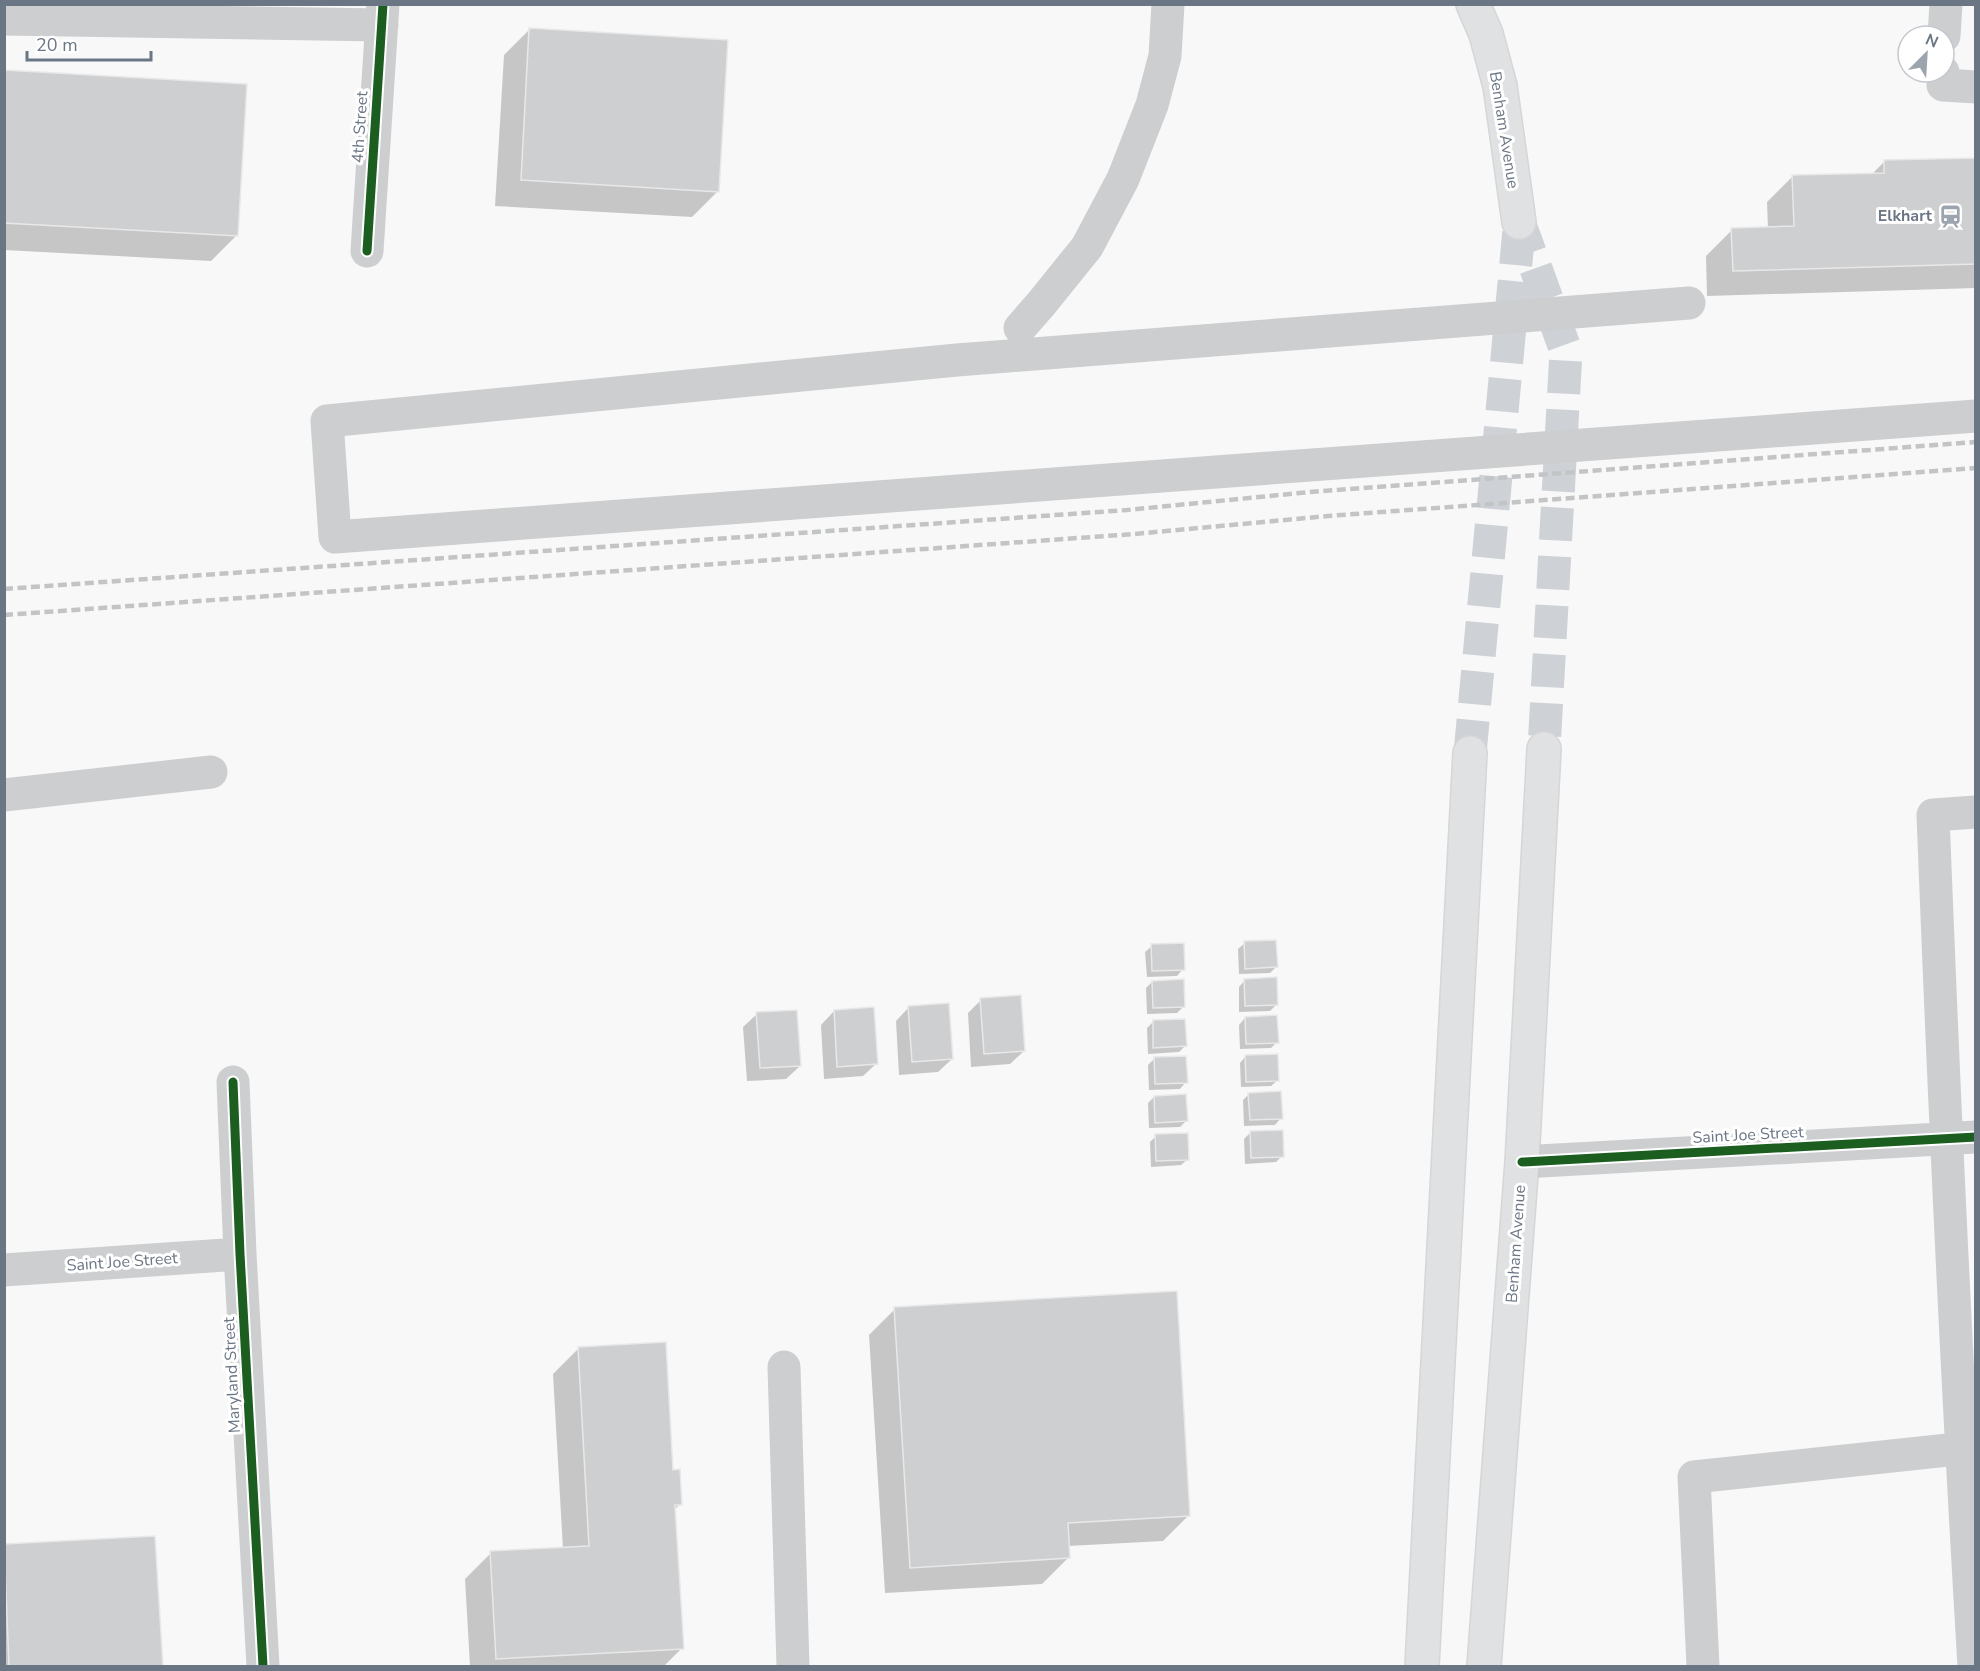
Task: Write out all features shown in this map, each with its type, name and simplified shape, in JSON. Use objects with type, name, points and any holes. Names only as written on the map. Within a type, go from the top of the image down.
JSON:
[{"type":"main road","name":"Benham Avenue","points":[[1473,4],[1485,34],[1500,86],[1519,222]]},
{"type":"main road","name":"Benham Avenue","points":[[1484,1666],[1522,1162],[1544,749]]},
{"type":"main road","points":[[1422,1666],[1470,753]]},
{"type":"street","points":[[1020,328],[1087,247],[1123,179],[1152,105],[1166,56],[1168,4]]},
{"type":"street","points":[[1945,24],[1946,4]]},
{"type":"street","points":[[4,19],[382,15]]},
{"type":"street","name":"4th Street","points":[[367,251],[382,15]]},
{"type":"street","points":[[1956,82],[1976,87]]},
{"type":"street","points":[[1689,303],[957,360],[327,421],[335,537],[1976,416]]},
{"type":"street","points":[[4,795],[211,772]]},
{"type":"street","points":[[1974,1666],[1961,1138],[1934,815],[1976,813]]},
{"type":"street","name":"Maryland Street","points":[[233,1082],[240,1254],[263,1666]]},
{"type":"street","name":"Saint Joe Street","points":[[1522,1162],[1961,1138]]},
{"type":"street","name":"Saint Joe Street","points":[[4,1270],[240,1254]]},
{"type":"street","points":[[784,1367],[793,1666]]},
{"type":"street","points":[[1703,1666],[1694,1477],[1968,1447]]},
{"type":"building","points":[[529,28],[728,40],[719,192],[521,180]]},
{"type":"building","points":[[4,70],[247,84],[238,236],[4,223]]},
{"type":"building","points":[[1976,158],[1976,264],[1733,271],[1731,228],[1794,226],[1792,175],[1884,173],[1884,160]]},
{"type":"building","points":[[1276,940],[1278,967],[1245,969],[1244,941]]},
{"type":"building","points":[[1184,943],[1185,970],[1152,971],[1151,944]]},
{"type":"building","points":[[1277,977],[1278,1005],[1245,1006],[1244,979]]},
{"type":"building","points":[[1184,979],[1185,1007],[1153,1008],[1152,981]]},
{"type":"building","points":[[1021,995],[1025,1051],[984,1054],[980,998]]},
{"type":"building","points":[[949,1003],[953,1059],[912,1062],[908,1006]]},
{"type":"building","points":[[874,1007],[878,1064],[837,1067],[834,1010]]},
{"type":"building","points":[[797,1010],[801,1066],[760,1068],[756,1012]]},
{"type":"building","points":[[1277,1015],[1279,1043],[1246,1044],[1245,1017]]},
{"type":"building","points":[[1185,1019],[1187,1046],[1153,1048],[1153,1020]]},
{"type":"building","points":[[1278,1054],[1279,1081],[1246,1082],[1245,1055]]},
{"type":"building","points":[[1186,1056],[1188,1083],[1155,1084],[1154,1057]]},
{"type":"building","points":[[1281,1091],[1283,1119],[1250,1120],[1248,1093]]},
{"type":"building","points":[[1186,1094],[1188,1121],[1155,1123],[1154,1096]]},
{"type":"building","points":[[1283,1130],[1284,1157],[1251,1158],[1250,1131]]},
{"type":"building","points":[[1188,1133],[1189,1160],[1156,1161],[1155,1134]]},
{"type":"building","points":[[1177,1291],[1190,1516],[1068,1523],[1070,1558],[910,1568],[894,1307]]},
{"type":"building","points":[[666,1342],[673,1470],[680,1469],[682,1505],[675,1505],[684,1649],[496,1659],[490,1551],[589,1546],[578,1347]]},
{"type":"building","points":[[155,1536],[163,1666],[9,1666],[4,1544]]},
{"type":"tunnel","points":[[1519,222],[1566,351],[1544,749]]},
{"type":"tunnel","points":[[1470,753],[1519,230]]},
{"type":"railway","points":[[4,589],[1127,510],[1310,492],[1976,442]]},
{"type":"railway","points":[[4,615],[1134,534],[1328,516],[1976,468]]},
{"type":"cycle path","points":[[367,251],[383,4]]},
{"type":"cycle path","points":[[233,1082],[240,1254],[263,1666]]},
{"type":"cycle path","points":[[1522,1162],[1976,1137]]},
{"type":"place","name":"Elkhart","points":[[1950,216]]}]
